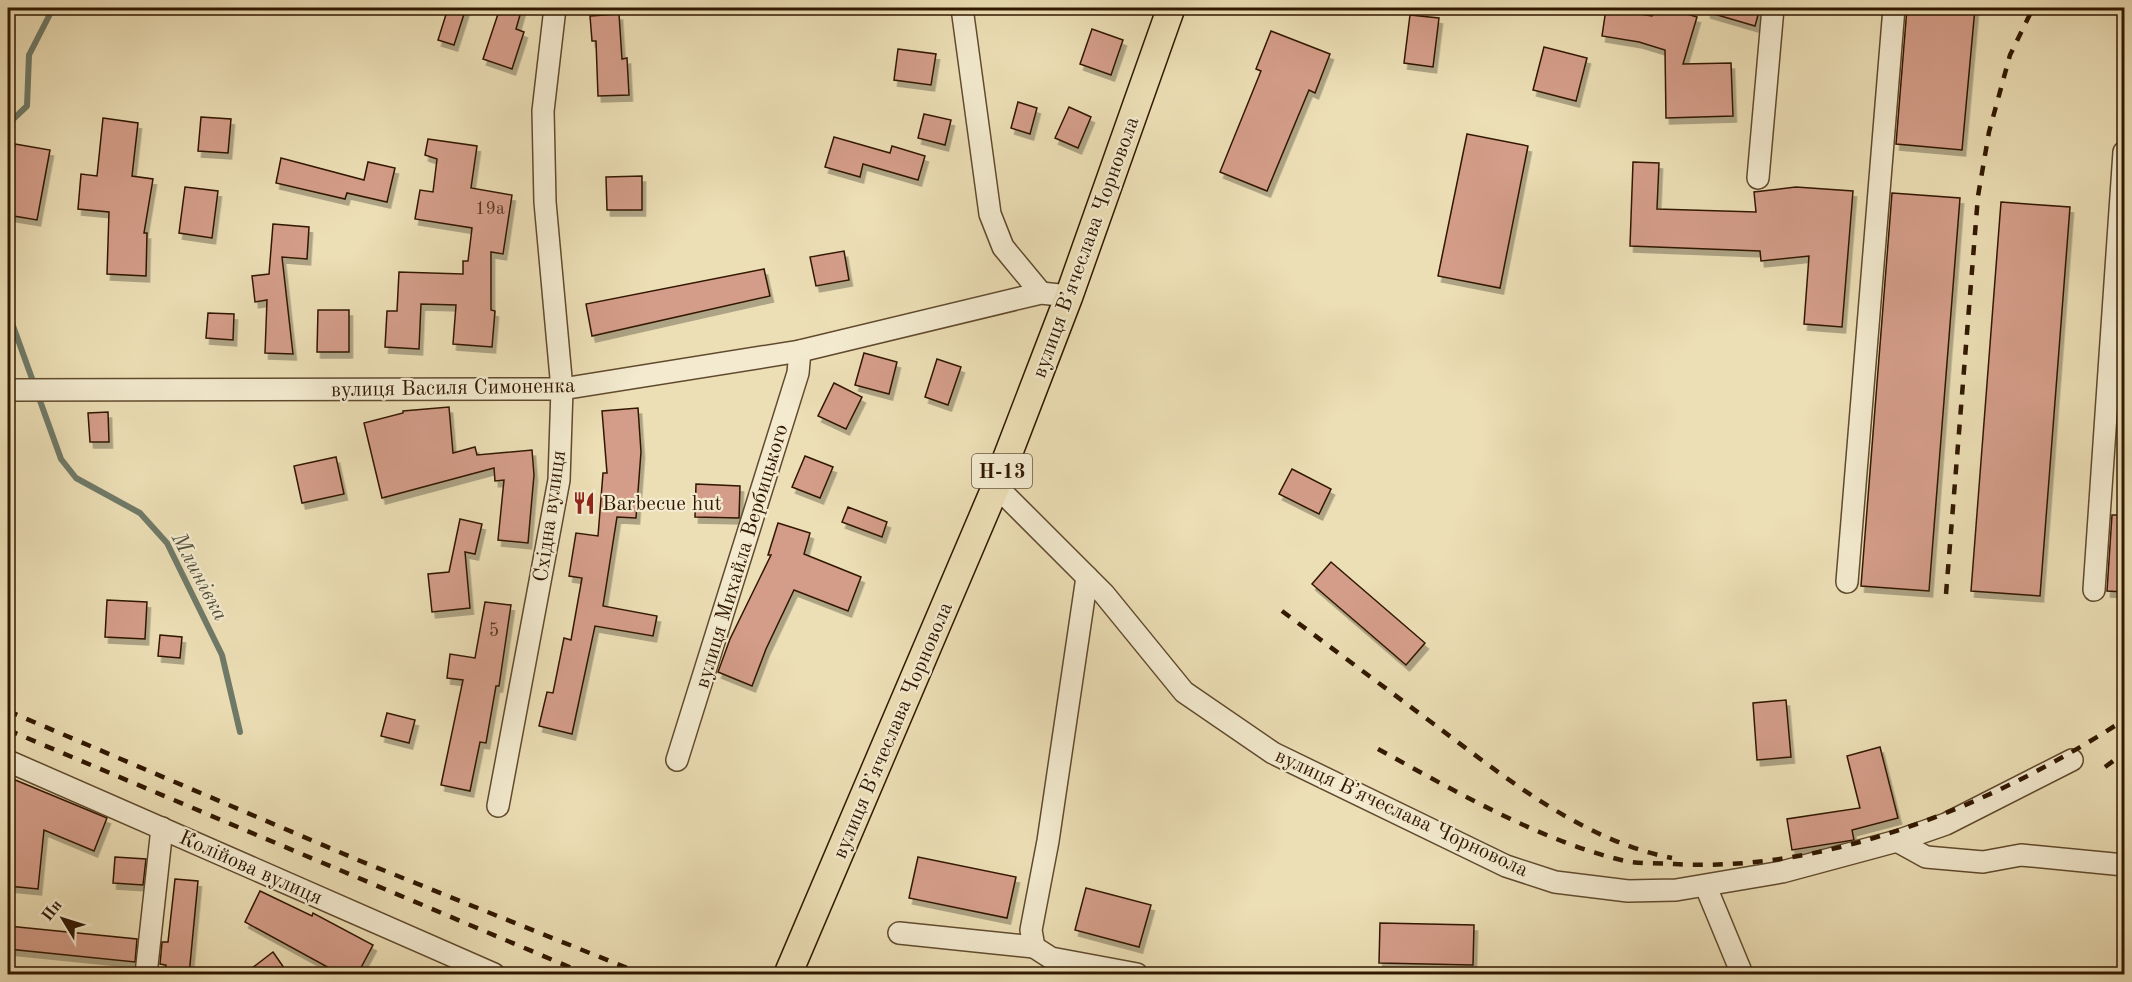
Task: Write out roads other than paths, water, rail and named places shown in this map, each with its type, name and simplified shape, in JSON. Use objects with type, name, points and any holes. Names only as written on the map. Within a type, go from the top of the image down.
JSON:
[{"type":"main road","name":"вулиця Вʼячеслава Чорновола","points":[[788,975],[996,486],[1069,296],[1171,8]]},
{"type":"street","name":"Східна вулиця","points":[[498,806],[559,480],[562,388],[545,202],[543,111],[555,8]]},
{"type":"street","points":[[962,8],[990,214],[1003,247],[1041,293]]},
{"type":"street","points":[[1758,178],[1773,8]]},
{"type":"street","points":[[1847,582],[1894,8]]},
{"type":"street","points":[[2094,590],[2124,152]]},
{"type":"street","name":"вулиця Василя Симоненка","points":[[11,390],[562,388],[800,351],[1041,293],[1069,296]]},
{"type":"street","name":"вулиця Михайла Вербицького","points":[[677,760],[798,373],[800,351]]},
{"type":"street","name":"вулиця Вʼячеслава Чорновола","points":[[996,486],[1087,577],[1184,692],[1273,753],[1506,866],[1555,882],[1628,891],[1706,887],[1782,872],[1897,841],[1946,824],[2072,760]]},
{"type":"street","points":[[1034,947],[1031,930],[1048,841],[1087,577]]},
{"type":"street","name":"Колійова вулиця","points":[[8,760],[494,975]]},
{"type":"street","points":[[146,975],[162,828]]},
{"type":"street","points":[[1897,841],[1926,857],[1983,862],[2021,855],[2124,865]]},
{"type":"street","points":[[1706,887],[1742,975]]},
{"type":"street","points":[[899,933],[1034,947],[1051,958],[1137,975]]},
{"type":"waterway","name":"Млинівка","points":[[8,124],[27,106],[29,55],[50,14],[50,8]]},
{"type":"waterway","name":"Млинівка","points":[[8,312],[61,459],[76,478],[140,513],[167,543],[222,655],[240,732]]},
{"type":"railway","points":[[1946,594],[1978,196],[1989,132],[2010,55],[2033,8]]},
{"type":"railway","points":[[1282,611],[1489,766],[1547,805],[1607,837],[1639,850],[1672,858]]},
{"type":"railway","points":[[8,711],[358,860],[642,974]]},
{"type":"railway","points":[[1378,749],[1529,828],[1593,852],[1637,863],[1734,864],[1793,857],[1851,844],[1910,826],[2022,779],[2124,720]]},
{"type":"railway","points":[[8,730],[586,974]]},
{"type":"railway","points":[[2105,767],[2124,753]]},
{"type":"place","name":"Barbecue hut","points":[[584,503]]}]
